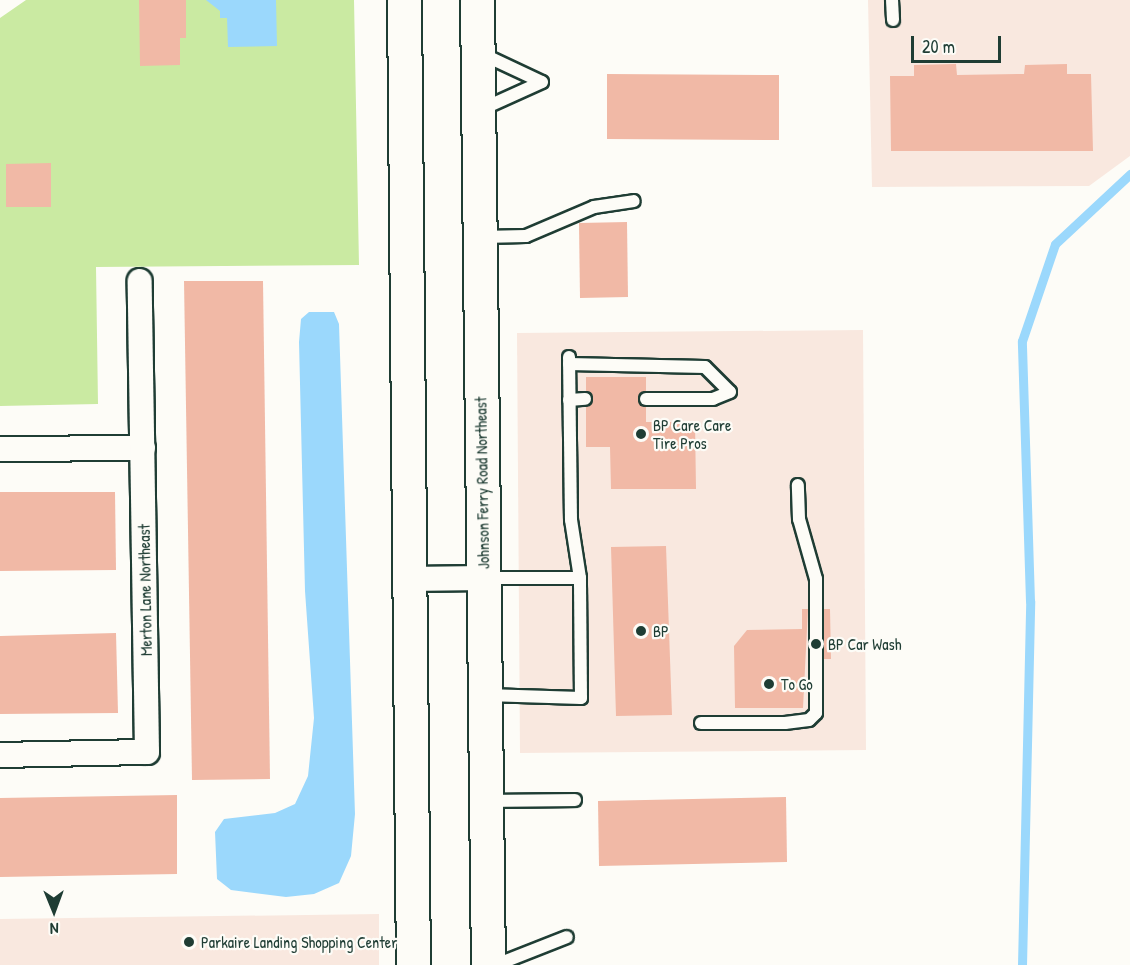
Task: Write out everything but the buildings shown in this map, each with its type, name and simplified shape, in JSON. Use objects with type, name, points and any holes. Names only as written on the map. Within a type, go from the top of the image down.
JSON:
[{"type":"main road","points":[[404,0],[413,965]]},
{"type":"main road","name":"Johnson Ferry Road Northeast","points":[[477,0],[488,965]]},
{"type":"street","name":"Merton Lane Northeast","points":[[0,755],[147,752],[140,281]]},
{"type":"street","points":[[0,449],[142,448]]},
{"type":"street","points":[[408,579],[483,578]]},
{"type":"lane","points":[[892,0],[893,20]]},
{"type":"lane","points":[[477,52],[542,82],[479,110]]},
{"type":"lane","points":[[479,237],[526,236],[594,207],[634,201]]},
{"type":"lane","points":[[484,695],[581,698],[580,578],[571,520],[569,361],[705,367],[730,392],[713,399],[646,399]]},
{"type":"lane","points":[[569,400],[585,399]]},
{"type":"lane","points":[[701,723],[784,723],[809,720],[816,712],[816,579],[799,519],[798,485]]},
{"type":"lane","points":[[483,578],[580,578]]},
{"type":"lane","points":[[486,801],[574,800]]},
{"type":"lane","points":[[496,965],[567,937]]},
{"type":"shaded area","points":[[868,0],[1130,0],[1130,156],[1089,186],[872,187]]},
{"type":"shaded area","points":[[863,330],[866,750],[520,753],[517,333]]},
{"type":"shaded area","name":"Parkaire Landing Shopping Center","points":[[379,914],[379,965],[0,965],[0,919]]},
{"type":"green space","points":[[26,0],[354,0],[359,265],[96,267],[98,404],[0,406],[0,18]]},
{"type":"water","points":[[206,0],[276,0],[277,46],[228,47],[227,18],[220,18],[220,11]]},
{"type":"water","points":[[309,312],[334,312],[339,324],[355,814],[351,856],[339,883],[314,894],[286,897],[231,890],[217,879],[215,832],[224,819],[275,813],[295,804],[308,776],[314,718],[305,591],[299,342],[301,319]]},
{"type":"waterway","points":[[1022,965],[1030,601],[1022,341],[1055,244],[1130,174]]},
{"type":"place","name":"BP Care Care Tire Pros","points":[[641,434]]},
{"type":"place","name":"BP","points":[[641,631]]},
{"type":"place","name":"BP Car Wash","points":[[816,644]]},
{"type":"place","name":"To Go","points":[[769,684]]},
{"type":"place","name":"Parkaire Landing Shopping Center","points":[[189,942]]}]
